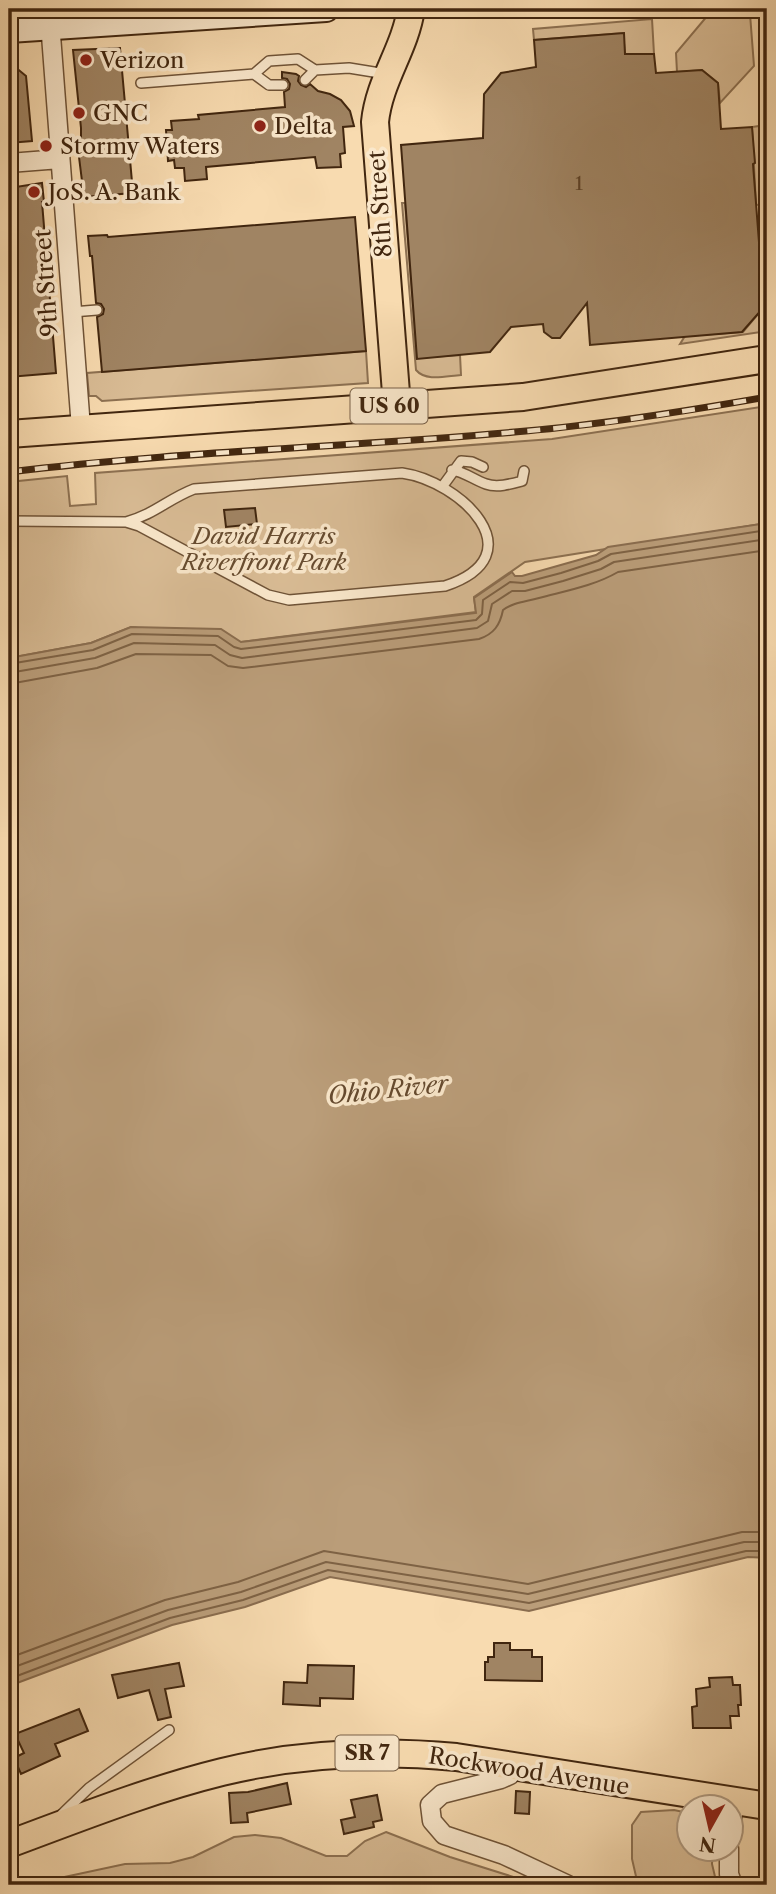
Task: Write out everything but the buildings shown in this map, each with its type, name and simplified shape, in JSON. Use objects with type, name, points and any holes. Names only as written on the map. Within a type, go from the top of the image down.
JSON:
[{"type":"main road","name":"8th Street","points":[[397,406],[375,122],[376,106],[405,33],[411,9]]},
{"type":"main road","name":"US 60","points":[[9,434],[534,395],[767,359]]},
{"type":"main road","name":"Rockwood Avenue","points":[[9,1844],[177,1784],[271,1762],[379,1753],[456,1757],[679,1792]]},
{"type":"main road","name":"Rockwood Avenue","points":[[744,1802],[767,1806]]},
{"type":"street","points":[[9,30],[50,18],[326,9]]},
{"type":"street","name":"9th Street","points":[[50,18],[81,428]]},
{"type":"street","points":[[9,163],[60,159]]},
{"type":"street","points":[[516,1766],[509,1775],[501,1779],[442,1794],[434,1799],[430,1805],[432,1821],[437,1830],[452,1839],[504,1855],[568,1885]]},
{"type":"street","points":[[729,1862],[733,1885]]},
{"type":"lane","points":[[141,83],[254,74],[269,61],[298,59],[315,70],[349,68],[387,75]]},
{"type":"lane","points":[[305,80],[315,70]]},
{"type":"lane","points":[[254,74],[269,85],[283,85]]},
{"type":"lane","points":[[72,312],[97,310]]},
{"type":"lane","points":[[442,487],[461,461],[466,460],[483,467]]},
{"type":"lane","points":[[453,470],[485,484],[497,485],[522,481],[524,471]]},
{"type":"lane","points":[[9,521],[126,522],[145,517],[194,489],[402,473],[421,477],[442,487],[475,514],[485,527],[489,542],[484,560],[476,570],[460,581],[445,586],[289,600],[268,595],[150,530],[126,522]]},
{"type":"lane","points":[[46,1830],[89,1788],[169,1731]]},
{"type":"green space","points":[[750,14],[754,66],[720,103],[718,83],[702,70],[677,72],[676,53],[708,15]]},
{"type":"green space","points":[[652,19],[654,54],[625,54],[623,33],[534,40],[533,29]]},
{"type":"green space","points":[[759,126],[766,204],[756,205],[752,127]]},
{"type":"green space","points":[[402,203],[405,203],[417,358],[460,355],[461,375],[431,377],[416,370]]},
{"type":"green space","points":[[759,246],[767,253],[767,331],[680,344],[685,336],[743,332],[764,307]]},
{"type":"green space","points":[[366,351],[368,383],[102,401],[96,396],[89,396],[87,373]]},
{"type":"green space","name":"David Harris Riverfront Park","points":[[767,406],[767,523],[525,562],[474,597],[476,612],[241,642],[131,627],[91,643],[9,658],[9,482],[67,476],[70,506],[96,504],[95,473],[552,439]]},
{"type":"green space","points":[[674,1810],[674,1862],[712,1862],[717,1885],[638,1885],[632,1859],[632,1825],[641,1812]]},
{"type":"green space","points":[[386,1832],[450,1857],[539,1885],[27,1885],[125,1864],[170,1863],[193,1857],[234,1837],[255,1835],[281,1838],[326,1856],[347,1856],[365,1841]]},
{"type":"water","name":"Ohio River","points":[[767,523],[767,1558],[748,1557],[529,1611],[330,1577],[245,1607],[172,1625],[9,1686],[9,658],[91,643],[131,627],[221,629],[241,642],[476,613],[474,598],[512,572],[515,576],[522,576],[596,555],[608,547]]},
{"type":"railway","points":[[9,472],[138,459],[556,428],[647,417],[767,397]]},
{"type":"place","name":"Verizon","points":[[86,60]]},
{"type":"place","name":"GNC","points":[[79,113]]},
{"type":"place","name":"Delta","points":[[260,126]]},
{"type":"place","name":"Stormy Waters","points":[[46,146]]},
{"type":"place","name":"JoS. A. Bank","points":[[34,192]]}]
